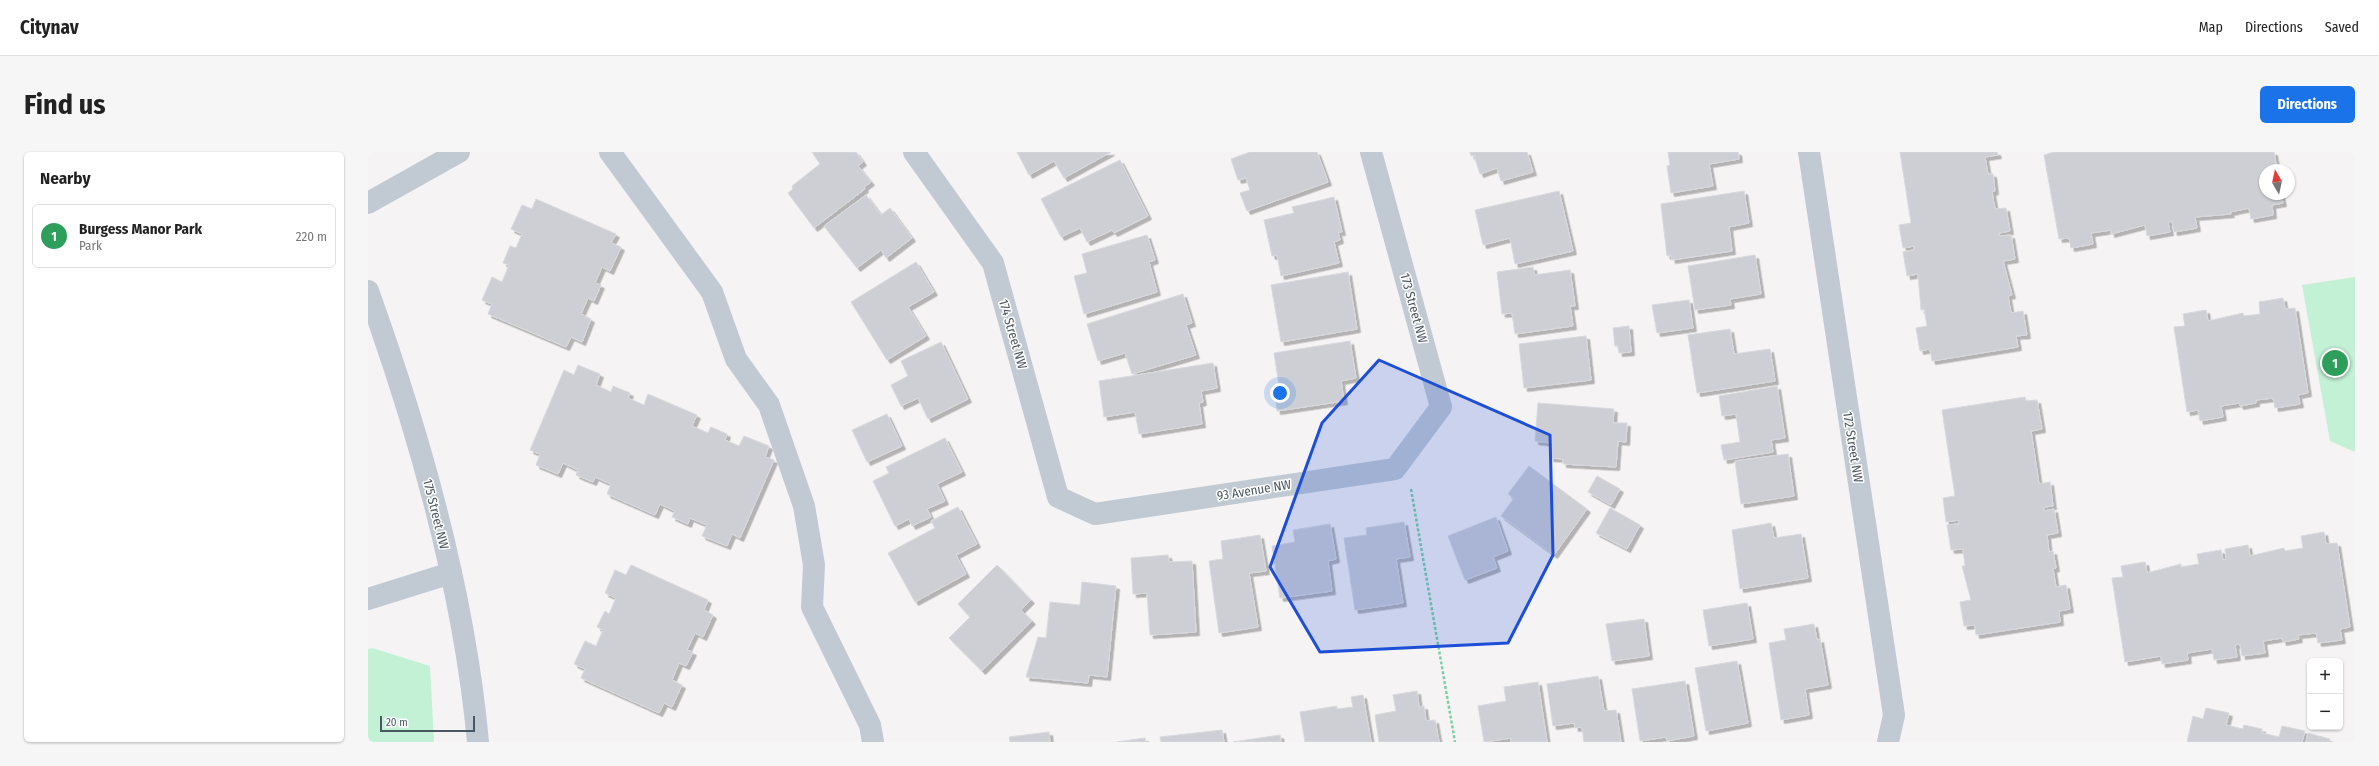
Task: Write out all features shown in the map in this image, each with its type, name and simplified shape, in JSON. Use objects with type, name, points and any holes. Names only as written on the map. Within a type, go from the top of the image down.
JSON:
[{"type":"street","points":[[368,203],[459,152]]},
{"type":"street","points":[[610,152],[712,292],[736,359],[769,405],[804,506],[814,564],[812,607],[870,725],[873,742]]},
{"type":"street","name":"174 Street NW","points":[[914,152],[993,263],[1058,497],[1095,514]]},
{"type":"street","name":"173 Street NW","points":[[1371,152],[1441,407],[1405,455]]},
{"type":"street","name":"172 Street NW","points":[[1809,152],[1894,715],[1888,742]]},
{"type":"street","name":"175 Street NW","points":[[368,291],[404,398],[450,572],[474,692],[478,742]]},
{"type":"street","name":"93 Avenue NW","points":[[1095,514],[1395,469],[1405,455]]},
{"type":"street","points":[[368,599],[450,572]]},
{"type":"path","points":[[1405,455],[1455,742]]},
{"type":"highlighted area","points":[[1379,360],[1550,435],[1553,555],[1508,643],[1320,652],[1270,567],[1322,423]]},
{"type":"green space","points":[[2355,277],[2355,452],[2330,441],[2302,285]]},
{"type":"green space","points":[[372,648],[430,666],[434,742],[368,742],[368,649]]},
{"type":"building","points":[[812,152],[856,152],[863,162],[858,166],[871,182],[864,187],[865,189],[814,228],[788,193],[793,189],[792,186],[820,164]]},
{"type":"building","points":[[1017,152],[1111,152],[1064,178],[1054,161],[1029,175]]},
{"type":"building","points":[[1250,152],[1317,152],[1328,182],[1247,211],[1240,193],[1250,190],[1246,178],[1238,180],[1231,159]]},
{"type":"building","points":[[1470,152],[1527,152],[1533,172],[1501,181],[1497,168],[1480,174],[1474,155],[1471,156]]},
{"type":"building","points":[[1668,152],[1738,152],[1739,159],[1709,164],[1713,186],[1671,193],[1667,166],[1670,165]]},
{"type":"building","points":[[1900,152],[1997,152],[1998,155],[1985,157],[1988,174],[1993,174],[1995,191],[1992,192],[1995,209],[2006,208],[2010,231],[1999,233],[2000,236],[2011,235],[2015,259],[2003,261],[2012,295],[2008,296],[2011,313],[2023,311],[2027,335],[2016,336],[2018,347],[1932,361],[1930,349],[1920,351],[1916,328],[1927,326],[1924,309],[1921,310],[1918,274],[1907,276],[1903,252],[1914,250],[1914,246],[1903,248],[1899,225],[1911,223]]},
{"type":"building","points":[[2054,152],[2274,152],[2276,164],[2259,164],[2259,200],[2282,200],[2283,203],[2272,205],[2273,215],[2251,219],[2249,208],[2230,212],[2231,214],[2195,217],[2197,228],[2174,232],[2172,221],[2168,222],[2170,232],[2147,236],[2145,225],[2111,234],[2111,230],[2091,233],[2093,244],[2071,248],[2069,238],[2059,239],[2044,155]]},
{"type":"building","points":[[1120,160],[1148,216],[1114,233],[1112,230],[1087,242],[1080,228],[1061,237],[1041,199]]},
{"type":"building","points":[[1559,191],[1573,251],[1515,264],[1510,238],[1483,245],[1475,210]]},
{"type":"building","points":[[1744,191],[1749,223],[1729,227],[1732,251],[1672,260],[1671,255],[1667,256],[1661,204]]},
{"type":"building","points":[[866,195],[881,215],[890,208],[912,238],[886,258],[881,250],[857,268],[824,226]]},
{"type":"building","points":[[1334,197],[1342,232],[1338,232],[1340,240],[1334,242],[1339,263],[1281,276],[1277,255],[1272,256],[1264,220],[1294,213],[1292,207]]},
{"type":"building","points":[[536,199],[616,234],[611,243],[621,247],[610,271],[602,267],[595,283],[601,285],[594,301],[588,298],[581,314],[591,319],[582,342],[571,337],[566,347],[488,314],[492,304],[482,300],[492,277],[502,282],[509,265],[503,263],[510,246],[516,248],[522,234],[511,229],[522,205],[532,209]]},
{"type":"building","points":[[1147,235],[1155,260],[1149,262],[1157,292],[1084,314],[1074,276],[1087,273],[1082,254]]},
{"type":"building","points":[[1755,255],[1761,294],[1730,299],[1731,305],[1695,310],[1688,266]]},
{"type":"building","points":[[916,262],[934,292],[908,307],[926,336],[887,360],[851,302]]},
{"type":"building","points":[[1533,267],[1534,275],[1570,270],[1575,306],[1570,306],[1573,326],[1515,334],[1512,313],[1502,314],[1497,272]]},
{"type":"building","points":[[1348,272],[1357,329],[1281,342],[1271,285]]},
{"type":"building","points":[[1183,294],[1192,323],[1186,325],[1196,355],[1132,374],[1125,353],[1098,361],[1087,324]]},
{"type":"building","points":[[2283,298],[2285,309],[2295,308],[2308,393],[2298,395],[2300,404],[2275,408],[2273,398],[2256,400],[2256,403],[2240,406],[2239,403],[2221,406],[2223,417],[2200,421],[2198,410],[2187,412],[2174,327],[2185,326],[2183,314],[2206,310],[2208,321],[2243,313],[2244,316],[2260,314],[2259,302]]},
{"type":"building","points":[[1689,300],[1693,328],[1657,333],[1652,305]]},
{"type":"building","points":[[1629,326],[1631,352],[1619,353],[1618,346],[1615,346],[1613,328]]},
{"type":"building","points":[[1730,329],[1734,354],[1770,349],[1775,381],[1697,393],[1688,335]]},
{"type":"building","points":[[1586,336],[1591,380],[1524,388],[1519,344]]},
{"type":"building","points":[[1350,341],[1356,378],[1341,381],[1344,401],[1277,411],[1274,386],[1279,385],[1274,353]]},
{"type":"building","points":[[941,342],[968,399],[928,419],[918,398],[901,406],[891,385],[908,376],[901,361]]},
{"type":"building","points":[[1213,363],[1217,388],[1201,391],[1203,402],[1199,403],[1202,424],[1139,434],[1135,412],[1104,417],[1099,381]]},
{"type":"building","points":[[578,365],[600,374],[596,385],[611,392],[613,386],[630,393],[628,398],[644,405],[648,394],[697,415],[692,426],[708,433],[711,427],[727,434],[725,440],[739,446],[744,436],[769,446],[765,457],[774,460],[740,538],[732,534],[727,546],[702,536],[707,525],[690,518],[688,524],[672,517],[675,511],[660,504],[655,515],[607,494],[611,484],[595,477],[593,482],[576,475],[578,470],[563,463],[558,474],[536,465],[540,454],[530,450],[564,370],[574,375]]},
{"type":"building","points":[[1777,386],[1785,438],[1771,440],[1773,452],[1724,460],[1721,445],[1740,442],[1736,414],[1722,416],[1719,396]]},
{"type":"building","points":[[2025,397],[2026,401],[2037,400],[2042,429],[2031,431],[2039,484],[2050,482],[2053,506],[2044,507],[2044,511],[2054,509],[2058,533],[2047,535],[2049,552],[2053,551],[2056,568],[2053,569],[2056,587],[2066,585],[2070,609],[2059,611],[2060,622],[1976,635],[1975,625],[1964,626],[1960,602],[1971,600],[1962,566],[1965,566],[1963,549],[1951,550],[1947,525],[1959,524],[1959,520],[1946,522],[1943,498],[1955,496],[1942,410]]},
{"type":"building","points":[[1538,403],[1614,409],[1613,423],[1627,423],[1626,442],[1618,441],[1616,467],[1563,464],[1563,459],[1550,458],[1551,443],[1535,441]]},
{"type":"building","points":[[887,414],[902,446],[867,462],[852,430]]},
{"type":"building","points":[[945,438],[962,472],[937,484],[945,501],[927,509],[931,517],[912,526],[909,519],[895,526],[873,481],[889,473],[886,467]]},
{"type":"building","points":[[1788,454],[1794,496],[1741,504],[1735,461]]},
{"type":"building","points":[[1529,466],[1587,509],[1554,555],[1501,516],[1514,498],[1508,494]]},
{"type":"building","points":[[1597,476],[1620,489],[1611,505],[1588,492]]},
{"type":"building","points":[[958,507],[977,544],[956,555],[966,574],[915,602],[888,553],[935,528],[931,521]]},
{"type":"building","points":[[1610,508],[1640,525],[1627,549],[1596,533]]},
{"type":"building","points":[[1496,517],[1508,551],[1493,557],[1497,568],[1465,580],[1448,536]]},
{"type":"building","points":[[1404,522],[1410,557],[1396,559],[1403,603],[1355,610],[1344,538],[1367,535],[1366,528]]},
{"type":"building","points":[[1771,523],[1774,538],[1801,534],[1808,578],[1740,589],[1732,530]]},
{"type":"building","points":[[1330,524],[1336,559],[1328,561],[1332,591],[1280,598],[1272,546],[1295,542],[1293,530]]},
{"type":"building","points":[[2324,532],[2326,544],[2337,543],[2350,627],[2340,629],[2342,640],[2318,643],[2316,633],[2298,635],[2299,639],[2283,642],[2282,638],[2263,641],[2265,653],[2242,656],[2240,644],[2235,645],[2237,657],[2214,660],[2212,649],[2187,653],[2188,660],[2162,664],[2161,656],[2125,662],[2112,578],[2123,577],[2121,566],[2145,562],[2147,573],[2181,564],[2181,567],[2199,564],[2197,554],[2221,550],[2223,560],[2226,559],[2225,549],[2248,545],[2250,556],[2284,548],[2285,551],[2303,548],[2301,536]]},
{"type":"building","points":[[1260,535],[1266,571],[1249,573],[1258,627],[1219,633],[1209,561],[1223,559],[1221,541]]},
{"type":"building","points":[[1168,555],[1169,562],[1192,561],[1196,632],[1150,635],[1147,593],[1133,594],[1131,558]]},
{"type":"building","points":[[631,565],[708,600],[704,610],[713,615],[703,637],[695,633],[687,650],[693,652],[686,666],[679,663],[672,680],[682,685],[672,707],[664,703],[659,713],[581,678],[585,669],[574,664],[585,641],[596,646],[603,630],[597,627],[605,611],[609,614],[616,598],[605,593],[615,570],[626,575]]},
{"type":"building","points":[[997,565],[1031,600],[1021,610],[1032,621],[982,671],[949,638],[970,617],[958,604]]},
{"type":"building","points":[[1082,582],[1116,586],[1107,677],[1089,675],[1088,683],[1026,677],[1038,637],[1046,638],[1050,602],[1080,605]]},
{"type":"building","points":[[1747,603],[1753,639],[1709,646],[1703,610]]},
{"type":"building","points":[[1644,619],[1649,656],[1612,661],[1606,624]]},
{"type":"building","points":[[1814,624],[1817,640],[1820,639],[1828,685],[1805,689],[1809,715],[1781,720],[1769,643],[1786,640],[1784,629]]},
{"type":"building","points":[[1737,661],[1748,723],[1706,731],[1695,668]]},
{"type":"building","points":[[1598,676],[1604,711],[1616,710],[1621,742],[1584,742],[1582,727],[1575,728],[1574,723],[1553,726],[1547,684]]},
{"type":"building","points":[[1685,681],[1694,736],[1667,741],[1666,737],[1640,741],[1632,689]]},
{"type":"building","points":[[1538,682],[1547,742],[1511,742],[1511,738],[1484,742],[1478,706],[1506,701],[1504,687]]},
{"type":"building","points":[[1417,691],[1419,707],[1424,706],[1426,721],[1435,720],[1439,742],[1379,742],[1375,715],[1396,711],[1393,695]]},
{"type":"building","points":[[1363,695],[1371,742],[1305,742],[1300,712],[1337,706],[1337,709],[1353,707],[1351,697]]},
{"type":"building","points":[[2206,708],[2229,713],[2226,725],[2243,729],[2244,725],[2262,729],[2262,733],[2279,737],[2282,726],[2305,731],[2302,742],[2187,742],[2193,716],[2203,719]]},
{"type":"building","points":[[1222,730],[1224,742],[1161,742],[1160,737]]},
{"type":"building","points":[[1049,732],[1050,742],[1010,742],[1009,737]]},
{"type":"building","points":[[2308,733],[2330,739],[2329,742],[2306,742]]},
{"type":"building","points":[[1280,735],[1281,742],[1233,742]]},
{"type":"building","points":[[1145,738],[1146,742],[1117,742]]},
{"type":"place","name":"Burgess Manor Park","points":[[2335,363]]}]
